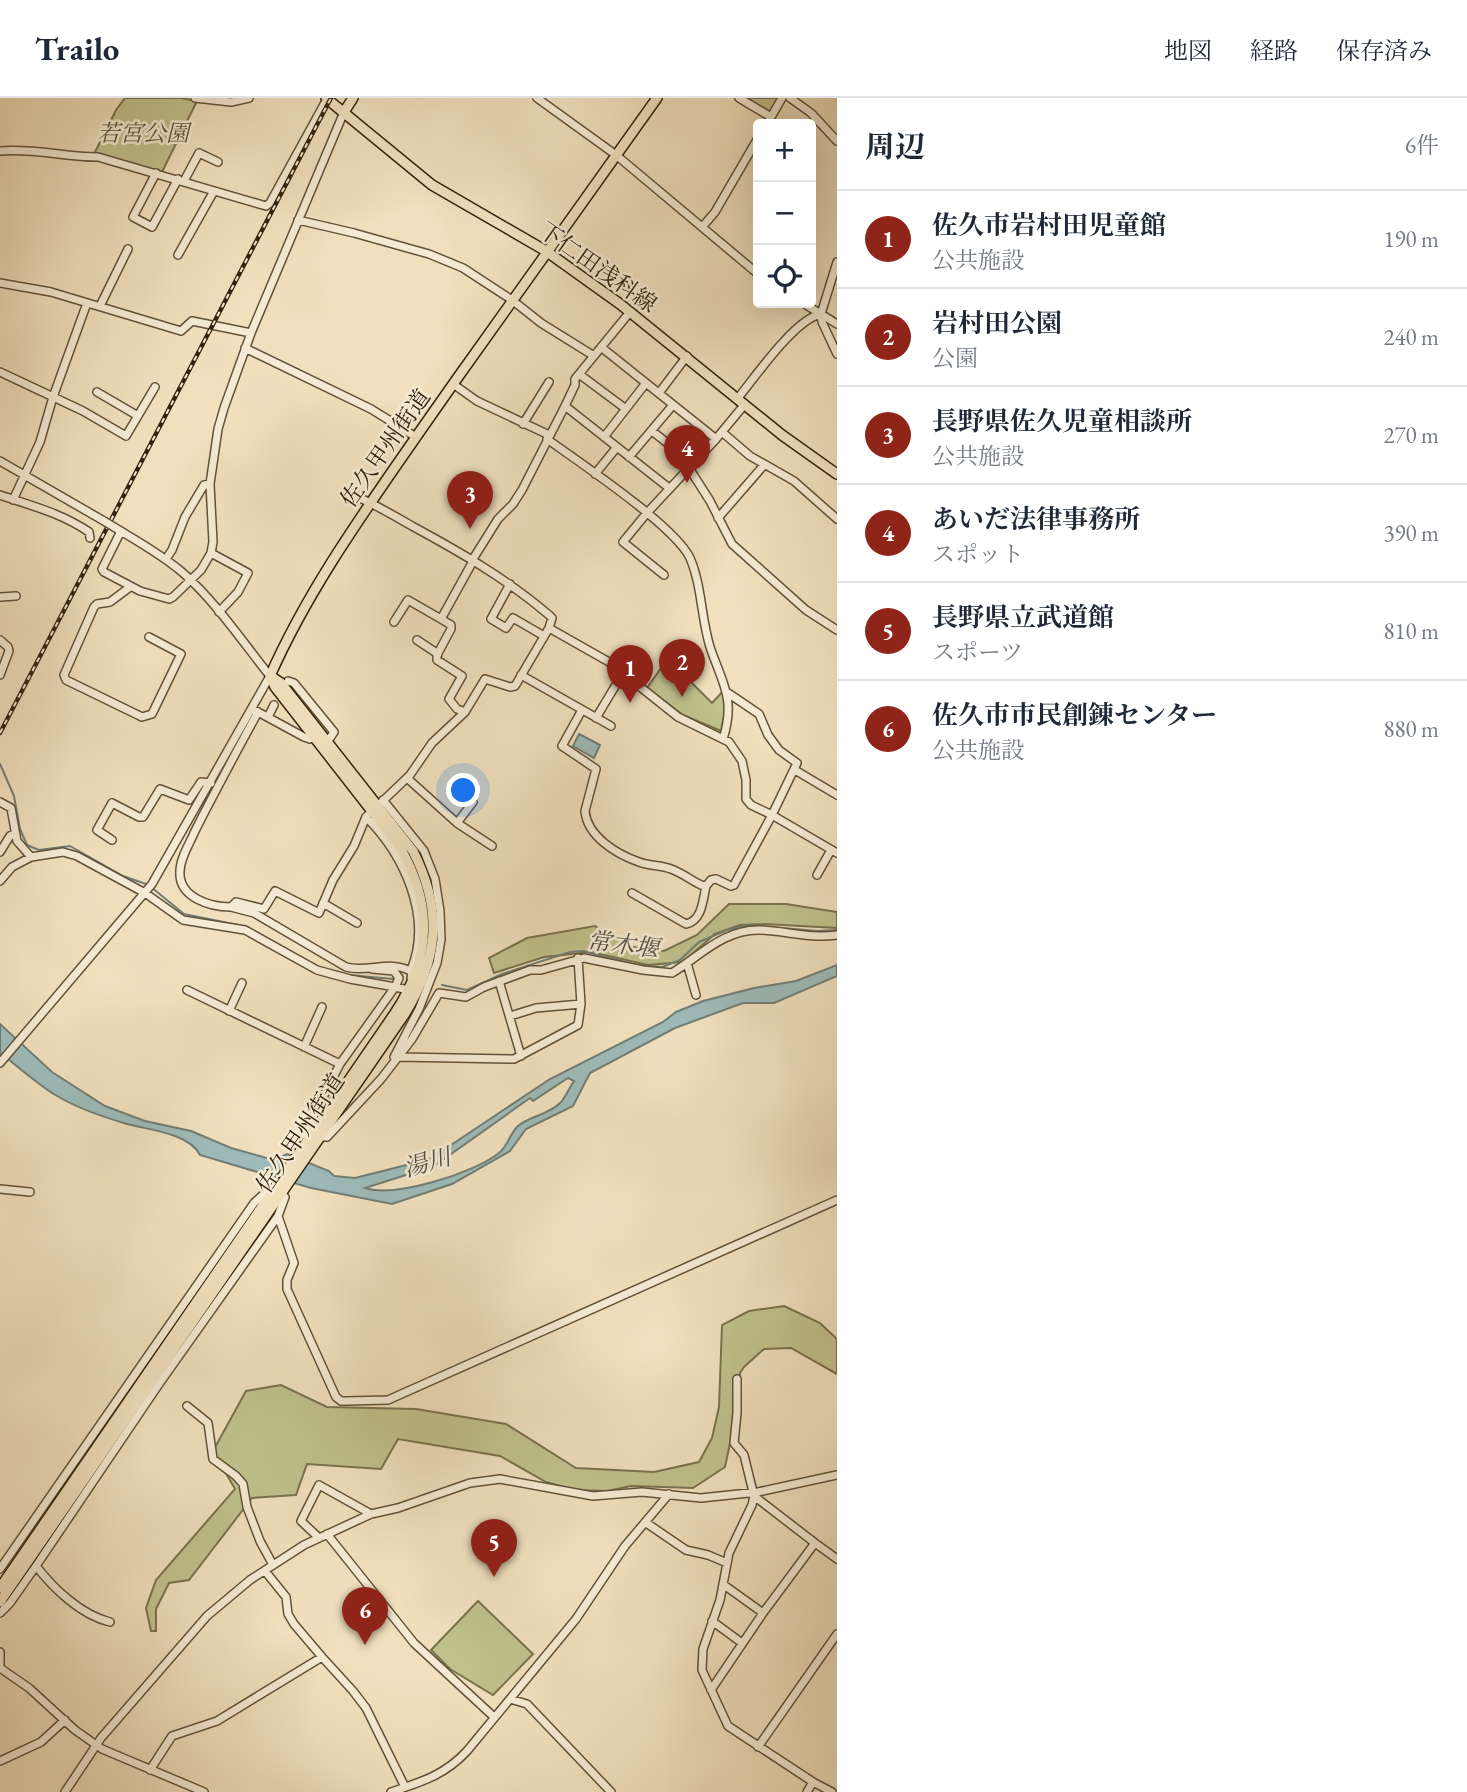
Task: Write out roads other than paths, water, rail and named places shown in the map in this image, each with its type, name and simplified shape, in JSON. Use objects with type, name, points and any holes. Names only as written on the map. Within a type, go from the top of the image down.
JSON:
[{"type":"main road","name":"下仁田浅科線","points":[[327,98],[432,185],[545,251],[630,312],[782,435],[837,474]]},
{"type":"main road","points":[[344,111],[353,98]]},
{"type":"main road","name":"佐久甲州街道","points":[[270,676],[318,583],[370,502],[545,251],[657,98]]},
{"type":"main road","name":"佐久甲州街道","points":[[270,676],[275,687],[314,736],[412,850],[429,889],[434,928],[426,985],[321,1137],[310,1143]]},
{"type":"main road","name":"佐久甲州街道","points":[[0,1602],[310,1143],[408,988],[424,948],[420,896],[406,857],[328,741],[281,682],[270,676]]},
{"type":"main road","name":"佐久甲州街道","points":[[0,1588],[279,1189]]},
{"type":"street","points":[[195,98],[231,102],[249,98]]},
{"type":"street","points":[[0,151],[37,150],[98,157],[266,206],[327,98]]},
{"type":"street","points":[[537,98],[616,155],[753,270]]},
{"type":"street","points":[[739,98],[766,119]]},
{"type":"street","points":[[770,119],[782,98]]},
{"type":"street","points":[[790,98],[811,113],[837,141]]},
{"type":"street","points":[[118,529],[102,569],[104,572],[130,587],[169,599],[201,570],[211,553],[213,542],[210,484],[218,429],[245,348],[344,111]]},
{"type":"street","points":[[703,226],[715,212],[753,147]]},
{"type":"street","points":[[156,173],[133,217],[152,227],[200,153],[218,162]]},
{"type":"street","points":[[178,255],[214,191]]},
{"type":"street","points":[[298,220],[443,259],[468,271],[541,323],[594,356]]},
{"type":"street","points":[[100,306],[128,249]]},
{"type":"street","points":[[837,263],[821,314],[837,354]]},
{"type":"street","points":[[0,283],[51,292],[181,331],[192,321],[251,333]]},
{"type":"street","points":[[13,500],[40,442],[87,303]]},
{"type":"street","points":[[811,308],[837,324]]},
{"type":"street","points":[[441,619],[498,519],[513,505],[579,374],[630,312]]},
{"type":"street","points":[[664,575],[623,542],[646,513],[722,432],[790,334],[813,316],[821,314]]},
{"type":"street","points":[[601,347],[716,439]]},
{"type":"street","points":[[245,348],[371,409],[416,437]]},
{"type":"street","points":[[659,393],[687,356]]},
{"type":"street","points":[[0,372],[83,411],[126,436],[155,387]]},
{"type":"street","points":[[579,374],[626,409]]},
{"type":"street","points":[[523,424],[549,382]]},
{"type":"street","points":[[604,437],[646,383]]},
{"type":"street","points":[[453,384],[477,401],[548,437],[646,513],[689,556],[710,648],[728,693],[723,739]]},
{"type":"street","points":[[102,392],[138,416]]},
{"type":"street","points":[[629,457],[673,405]]},
{"type":"street","points":[[565,406],[669,488]]},
{"type":"street","points":[[652,431],[692,466],[732,544],[806,610],[837,631]]},
{"type":"street","points":[[722,432],[764,465],[794,481],[837,519]]},
{"type":"street","points":[[595,474],[617,447]]},
{"type":"street","points":[[0,461],[166,559],[190,580],[219,612],[270,676],[180,871],[181,882],[196,899],[211,906],[231,907],[254,914],[337,963],[354,969],[394,971],[399,978],[321,1097],[304,1134],[310,1143]]},
{"type":"street","points":[[718,518],[764,465]]},
{"type":"street","points":[[166,559],[195,500],[204,485],[210,484]]},
{"type":"street","points":[[231,907],[236,902],[264,909],[275,891],[319,913],[375,808],[407,778],[432,743],[465,712],[485,679],[512,688],[549,628],[552,618],[510,584],[473,559],[349,493]]},
{"type":"street","points":[[0,495],[68,519],[89,532],[90,538]]},
{"type":"street","points":[[211,553],[248,573],[237,592],[219,612]]},
{"type":"street","points":[[510,584],[491,619],[506,628],[513,618],[544,636]]},
{"type":"street","points":[[130,587],[115,600],[94,607],[64,674],[66,680],[142,717],[152,714],[181,654],[149,637]]},
{"type":"street","points":[[0,597],[16,596]]},
{"type":"street","points":[[394,622],[408,600],[450,625],[451,629],[437,660],[462,676],[449,699],[457,709],[465,712]]},
{"type":"street","points":[[549,628],[623,673],[678,718],[733,746],[746,774],[748,803],[834,852],[817,875]]},
{"type":"street","points":[[0,640],[9,651],[0,675]]},
{"type":"street","points":[[417,640],[438,654]]},
{"type":"street","points":[[596,718],[623,673]]},
{"type":"street","points":[[522,675],[611,726]]},
{"type":"street","points":[[288,681],[294,683],[334,732],[328,741]]},
{"type":"street","points":[[632,893],[686,924],[695,922],[706,886],[711,880],[734,885],[795,770],[796,761],[779,750],[768,735],[759,714],[728,693]]},
{"type":"street","points":[[268,717],[274,705]]},
{"type":"street","points":[[255,710],[304,737],[310,739],[314,736]]},
{"type":"street","points":[[1,1062],[152,884],[255,710]]},
{"type":"street","points":[[582,710],[562,746],[596,769],[585,811],[585,817],[593,831],[600,840],[629,858],[670,869],[706,886]]},
{"type":"street","points":[[795,770],[837,795]]},
{"type":"street","points":[[407,778],[457,823],[492,846]]},
{"type":"street","points":[[112,840],[97,830],[112,803],[143,817],[160,789],[189,800],[201,782],[211,783]]},
{"type":"street","points":[[0,802],[11,808],[14,834],[30,857]]},
{"type":"street","points":[[457,823],[473,802]]},
{"type":"street","points":[[0,881],[12,867],[30,857],[63,852],[77,856],[146,892],[183,920],[250,931],[317,971],[408,988],[415,960],[418,918],[412,893],[375,808]]},
{"type":"street","points":[[0,852],[14,834]]},
{"type":"street","points":[[323,903],[357,923]]},
{"type":"street","points":[[578,958],[582,1004],[578,1025],[521,1056],[514,1059],[481,1060],[394,1055],[419,1009],[426,985],[439,993],[466,997],[530,970],[541,970],[578,958],[590,958],[668,974],[687,964],[710,945],[747,931],[818,937],[837,935]]},
{"type":"street","points":[[687,964],[696,995]]},
{"type":"street","points":[[372,969],[390,965],[411,970]]},
{"type":"street","points":[[499,981],[521,1056]]},
{"type":"street","points":[[229,1011],[242,983]]},
{"type":"street","points":[[187,990],[340,1065]]},
{"type":"street","points":[[321,1137],[327,1137],[345,1121],[398,1057],[439,993]]},
{"type":"street","points":[[510,1016],[536,1008],[582,1004]]},
{"type":"street","points":[[304,1047],[322,1007]]},
{"type":"street","points":[[0,1189],[30,1192]]},
{"type":"street","points":[[0,1569],[254,1203],[265,1192],[279,1189],[285,1197],[278,1216],[159,1384],[36,1566],[0,1613]]},
{"type":"street","points":[[278,1216],[294,1258],[287,1289],[336,1397],[347,1401],[388,1400],[837,1200]]},
{"type":"street","points":[[737,1379],[734,1443],[744,1455],[753,1494],[752,1505],[729,1553],[724,1585],[705,1639],[701,1661],[704,1675],[728,1726],[832,1792]]},
{"type":"street","points":[[187,1406],[208,1423],[213,1459],[243,1484],[247,1507],[273,1565]]},
{"type":"street","points":[[65,1792],[97,1746],[207,1616],[273,1565],[318,1537],[371,1514],[470,1483],[500,1479],[593,1496],[642,1492],[701,1498],[753,1494],[837,1475]]},
{"type":"street","points":[[318,1537],[301,1521],[319,1485],[371,1514]]},
{"type":"street","points":[[265,1571],[286,1597],[288,1614],[294,1624],[366,1708],[399,1790],[428,1780],[460,1758],[589,1602],[625,1546],[668,1494]]},
{"type":"street","points":[[753,1494],[837,1559]]},
{"type":"street","points":[[645,1522],[686,1550],[727,1563]]},
{"type":"street","points":[[327,1534],[414,1643],[494,1717]]},
{"type":"street","points":[[711,1690],[815,1543]]},
{"type":"street","points":[[36,1566],[58,1592],[98,1618],[110,1622]]},
{"type":"street","points":[[724,1585],[763,1613]]},
{"type":"street","points":[[712,1620],[742,1643]]},
{"type":"street","points":[[758,1746],[837,1634]]},
{"type":"street","points":[[0,1652],[0,1667],[97,1746],[204,1792]]},
{"type":"street","points":[[149,1770],[172,1736],[216,1721],[322,1657]]},
{"type":"street","points":[[510,1699],[527,1704],[611,1792]]},
{"type":"street","points":[[0,1761],[41,1742],[65,1720]]},
{"type":"street","points":[[807,1792],[813,1782]]},
{"type":"water","points":[[579,734],[600,745],[594,758],[573,746]]},
{"type":"water","name":"湯川","points":[[837,965],[837,976],[774,1003],[743,1003],[675,1028],[590,1073],[573,1106],[526,1129],[510,1151],[452,1184],[392,1204],[311,1188],[200,1155],[195,1148],[178,1137],[109,1119],[65,1101],[0,1053],[0,1024],[52,1072],[105,1106],[145,1121],[191,1131],[231,1148],[274,1160],[287,1154],[329,1171],[334,1176],[355,1178],[430,1159],[550,1079],[663,1022],[676,1012],[703,1001],[796,981]],"holes":[[[568,1078],[574,1081],[560,1103],[522,1123],[502,1150],[487,1161],[454,1176],[414,1187],[395,1190],[365,1188],[434,1166],[530,1098],[533,1101]]]},
{"type":"waterway","points":[[0,764],[14,796],[20,829],[27,845],[39,850],[70,846],[123,876],[146,884]]},
{"type":"waterway","points":[[151,887],[184,914],[248,927],[268,939]]},
{"type":"waterway","name":"常木堰","points":[[442,985],[467,990],[502,974],[570,952],[583,951],[637,965],[662,967],[680,960],[699,942],[727,930],[748,925],[817,931],[837,930]]},
{"type":"waterway","points":[[349,975],[393,979]]},
{"type":"railway","points":[[0,733],[331,98]]},
{"type":"place","name":"あいだ法律事務所","points":[[687,483]]},
{"type":"place","name":"長野県佐久児童相談所","points":[[470,529]]},
{"type":"place","name":"岩村田公園","points":[[682,697]]},
{"type":"place","name":"佐久市岩村田児童館","points":[[630,703]]},
{"type":"place","name":"長野県立武道館","points":[[494,1577]]},
{"type":"place","name":"佐久市市民創錬センター","points":[[365,1645]]},
{"type":"park label","name":"若宮公園","points":[[143,133]]}]
